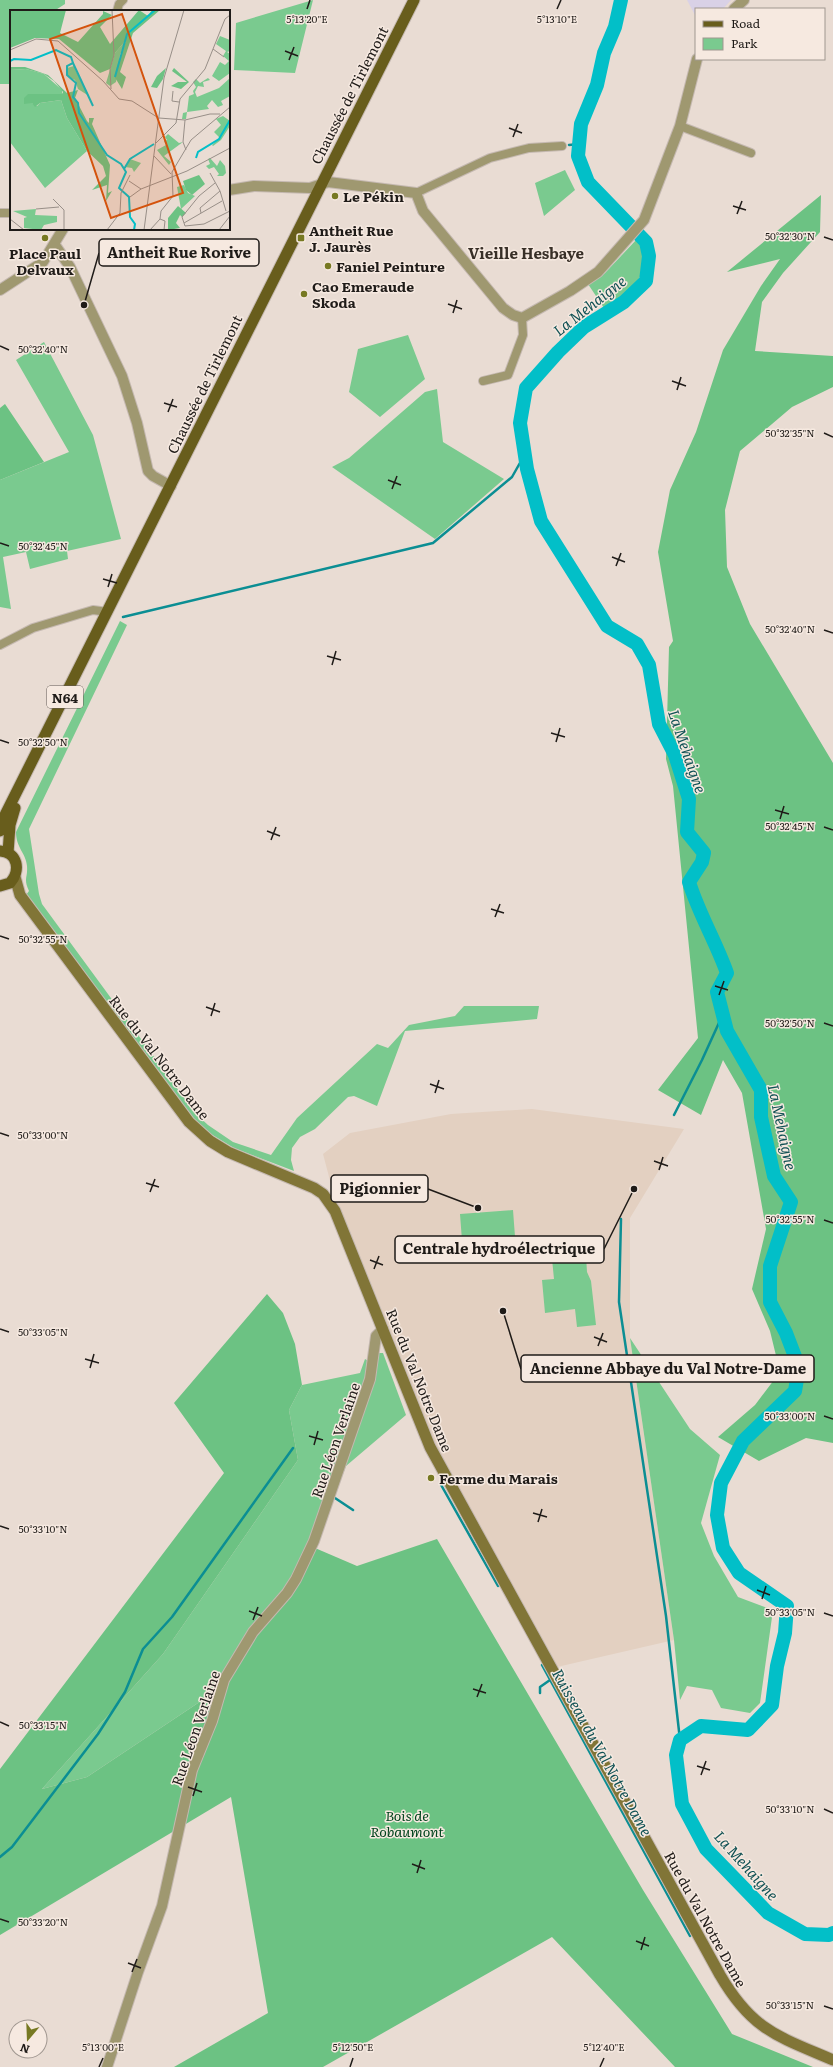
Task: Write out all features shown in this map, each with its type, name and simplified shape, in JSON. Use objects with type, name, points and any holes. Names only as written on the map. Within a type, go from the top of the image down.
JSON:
[{"type":"main road","name":"Chaussée de Tirlemont","points":[[0,831],[1,823],[171,486],[294,235],[322,184],[414,0]]},
{"type":"main road","name":"Chaussée de Tirlemont","points":[[15,877],[18,871],[14,857],[4,852],[22,783]]},
{"type":"main road","points":[[2,886],[10,883],[15,877]]},
{"type":"main road","name":"Rue du Val Notre Dame","points":[[15,877],[20,896],[189,1122],[220,1147],[308,1185],[323,1194],[328,1200],[335,1211],[430,1447],[733,1998],[754,2020],[766,2029],[833,2060]]},
{"type":"main road","name":"Rue du Val Notre Dame","points":[[2,886],[20,896]]},
{"type":"street","points":[[118,10],[119,4],[123,0]]},
{"type":"street","points":[[735,8],[744,0]]},
{"type":"street","points":[[416,193],[423,211],[503,308],[513,315],[522,318],[570,291],[598,272],[627,242],[644,220],[680,126],[697,60]]},
{"type":"street","points":[[680,126],[751,153]]},
{"type":"street","points":[[230,190],[254,186],[310,188],[328,182],[416,193],[490,158],[530,148],[562,146]]},
{"type":"street","points":[[0,290],[43,262],[55,245],[62,230]]},
{"type":"street","points":[[55,245],[70,266],[122,376],[137,423],[148,471],[153,476],[171,486]]},
{"type":"street","points":[[484,381],[508,375],[523,335],[522,318]]},
{"type":"street","points":[[0,645],[33,628],[93,610],[108,612]]},
{"type":"street","name":"Rue Léon Verlaine","points":[[107,2067],[138,1972],[162,1906],[192,1770],[212,1721],[224,1680],[253,1632],[287,1593],[314,1541],[370,1379],[376,1336],[383,1329]]},
{"type":"shaded area","points":[[687,0],[731,0],[724,8],[695,8],[695,15]]},
{"type":"shaded area","points":[[532,1109],[684,1129],[630,1218],[630,1338],[674,1640],[557,1667],[436,1446],[377,1298],[337,1207],[323,1154],[350,1133],[451,1114]]},
{"type":"green space","points":[[0,0],[65,0],[65,4],[56,10],[10,10],[10,84],[0,84]]},
{"type":"green space","points":[[313,0],[295,73],[234,70],[236,23]]},
{"type":"green space","points":[[565,170],[575,190],[544,216],[535,183]]},
{"type":"green space","points":[[821,195],[820,232],[783,273],[762,302],[755,351],[833,356],[833,387],[792,407],[740,451],[725,510],[727,567],[750,624],[833,763],[833,1443],[806,1438],[759,1461],[718,1437],[755,1405],[780,1372],[770,1331],[752,1289],[766,1229],[742,1093],[723,1060],[701,1115],[658,1090],[698,1038],[673,786],[666,759],[669,647],[673,641],[658,552],[670,490],[696,432],[723,350],[761,286],[780,259],[727,272]]},
{"type":"green space","points":[[637,239],[644,261],[638,280],[632,288],[604,308],[588,284],[605,273]]},
{"type":"green space","points":[[408,335],[425,379],[380,417],[349,392],[358,349]]},
{"type":"green space","points":[[44,342],[93,435],[121,539],[67,551],[68,559],[30,569],[26,552],[3,557],[11,609],[0,607],[0,480],[69,452],[16,360]]},
{"type":"green space","points":[[437,389],[443,442],[504,479],[435,539],[332,467],[349,458],[425,392]]},
{"type":"green space","points":[[5,404],[44,462],[0,480],[0,408]]},
{"type":"green space","points":[[120,621],[127,625],[29,829],[39,894],[42,904],[196,1114],[208,1125],[233,1142],[271,1155],[297,1118],[377,1044],[388,1048],[409,1025],[455,1016],[464,1006],[539,1006],[537,1019],[405,1031],[377,1106],[354,1096],[348,1097],[315,1129],[300,1137],[292,1148],[291,1160],[294,1171],[234,1148],[196,1125],[26,895],[29,891],[26,881],[27,866],[25,857],[16,838],[16,832]]},
{"type":"green space","points":[[513,1210],[516,1250],[463,1254],[460,1214]]},
{"type":"green space","points":[[586,1256],[587,1272],[591,1281],[596,1325],[577,1327],[575,1309],[545,1313],[542,1280],[554,1279],[552,1259]]},
{"type":"green space","name":"Bois de Robaumont","points":[[267,1294],[283,1313],[295,1344],[302,1385],[289,1410],[298,1460],[163,1654],[42,1789],[87,1777],[207,1697],[315,1548],[357,1566],[437,1539],[643,1890],[732,2034],[813,2067],[675,2067],[552,1937],[323,2067],[174,2067],[268,2013],[231,1797],[0,1935],[0,1769],[224,1473],[174,1403]]},
{"type":"green space","points":[[630,1338],[690,1429],[720,1455],[701,1523],[714,1556],[738,1597],[773,1610],[760,1703],[750,1713],[721,1708],[712,1690],[687,1686],[680,1700],[674,1640]]},
{"type":"green space","points":[[379,1353],[383,1353],[406,1415],[346,1466],[315,1548],[207,1697],[87,1777],[42,1789],[163,1654],[298,1460],[289,1410],[302,1385],[360,1373],[365,1359],[376,1366]]},
{"type":"waterway","name":"La Mehaigne","points":[[621,0],[615,27],[604,53],[597,85],[581,124],[578,156],[588,182],[646,242],[649,256],[646,281],[624,302],[584,327],[558,352],[526,388],[520,423],[527,469],[541,521],[607,626],[637,644],[649,665],[659,724],[675,755],[689,799],[687,832],[704,853],[702,862],[689,882],[727,973],[717,992],[727,1031],[761,1090],[761,1117],[774,1176],[791,1202],[770,1266],[770,1302],[786,1333],[799,1367],[795,1391],[743,1441],[721,1483],[717,1515],[723,1548],[739,1573],[787,1606],[785,1633],[777,1666],[772,1705],[748,1730],[701,1726],[680,1740],[676,1755],[682,1804],[706,1849],[768,1913],[805,1934],[829,1935],[833,1933]]},
{"type":"waterway","points":[[569,145],[579,144]]},
{"type":"waterway","points":[[123,617],[433,543],[512,477],[525,454]]},
{"type":"waterway","points":[[674,1115],[723,1014]]},
{"type":"waterway","points":[[621,1219],[619,1302],[666,1616],[680,1740]]},
{"type":"waterway","points":[[0,1857],[12,1847],[98,1734],[125,1692],[143,1649],[172,1617],[293,1448]]},
{"type":"waterway","name":"Ruisseau du Val Notre Dame","points":[[440,1483],[498,1586]]},
{"type":"waterway","name":"Ruisseau du Val Notre Dame","points":[[335,1498],[353,1510]]},
{"type":"waterway","name":"Ruisseau du Val Notre Dame","points":[[542,1665],[690,1936]]},
{"type":"waterway","points":[[540,1693],[540,1687],[550,1680]]},
{"type":"place","name":"Le Pékin","points":[[335,196]]},
{"type":"place","name":"Place Paul Delvaux","points":[[45,238]]},
{"type":"place","name":"Antheit Rue J. Jaurès","points":[[301,238]]},
{"type":"place","name":"Faniel Peinture","points":[[328,266]]},
{"type":"place","name":"Cao Emeraude Skoda","points":[[304,294]]},
{"type":"place","name":"Antheit Rue Rorive","points":[[84,305]]},
{"type":"place","name":"Centrale hydroélectrique","points":[[634,1189]]},
{"type":"place","name":"Pigionnier","points":[[478,1208]]},
{"type":"place","name":"Ancienne Abbaye du Val Notre-Dame","points":[[503,1311]]},
{"type":"place","name":"Ferme du Marais","points":[[431,1478]]},
{"type":"district","name":"Vieille Hesbaye","points":[[526,252]]}]
